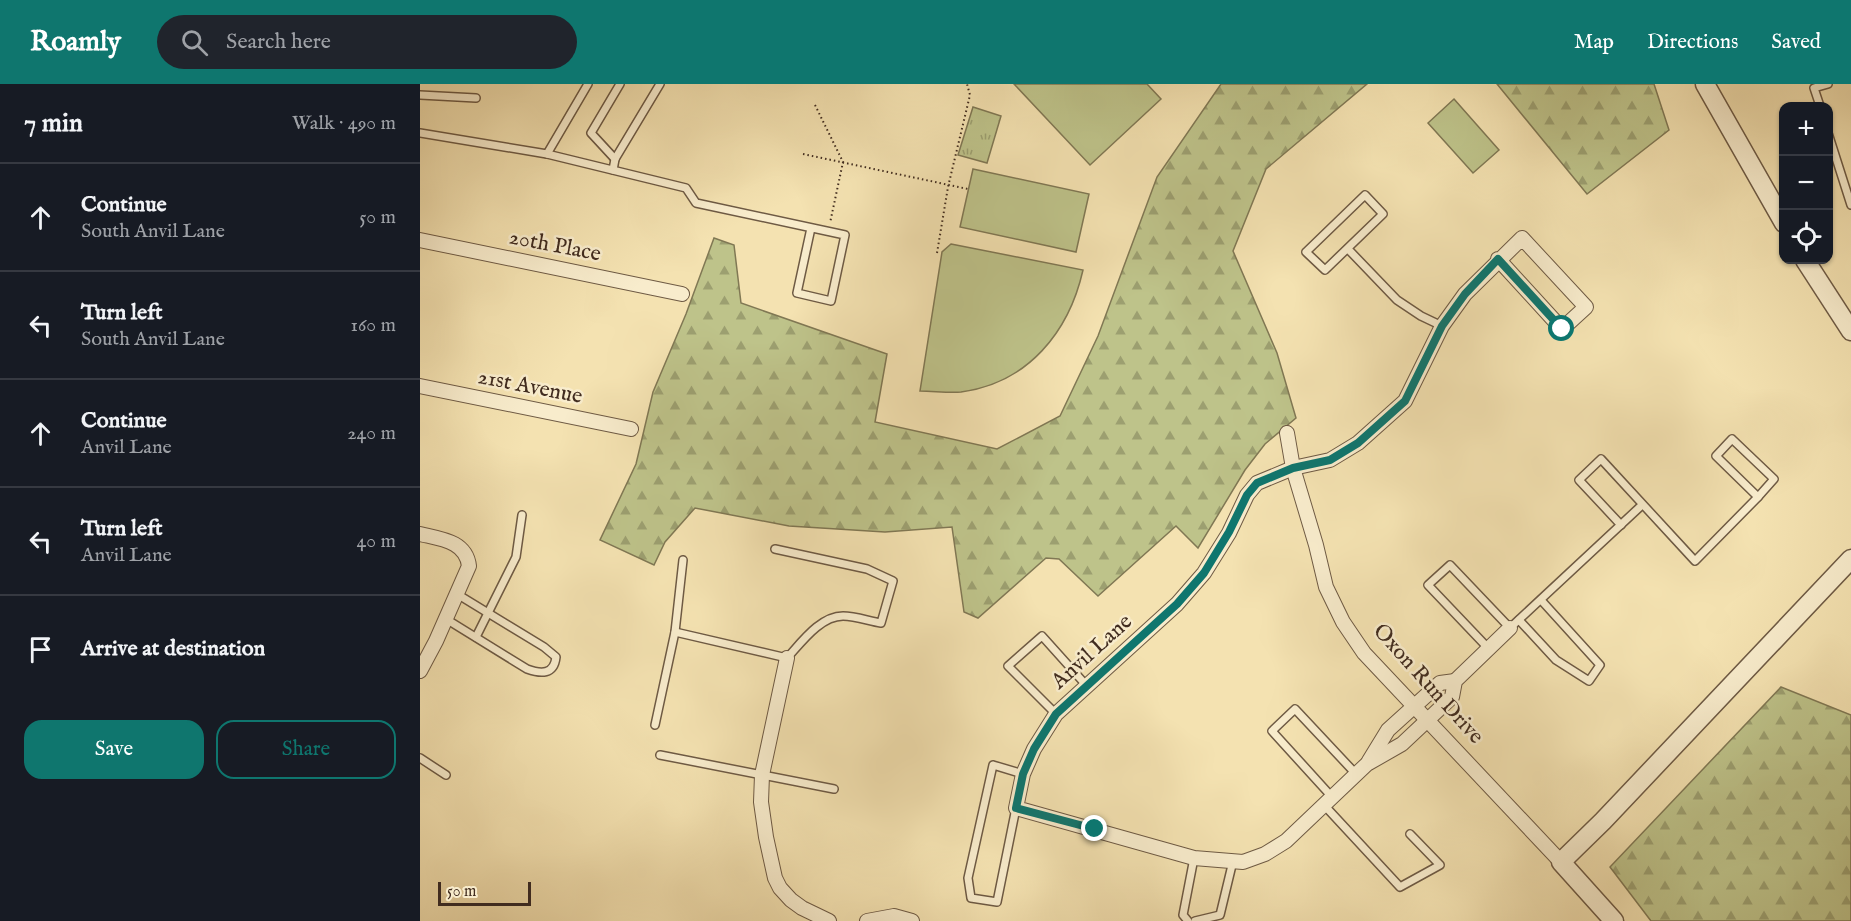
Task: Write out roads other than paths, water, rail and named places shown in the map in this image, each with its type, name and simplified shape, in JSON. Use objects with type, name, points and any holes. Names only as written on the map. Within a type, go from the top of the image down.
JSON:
[{"type":"street","points":[[1705,84],[1779,214]]},
{"type":"street","name":"Anvil Lane","points":[[1016,808],[1023,774],[1034,749],[1056,714],[1177,604],[1204,573],[1229,532],[1247,495],[1257,483],[1293,468],[1330,460],[1358,443],[1405,401],[1442,326],[1465,294],[1498,259],[1521,238],[1586,308],[1562,329],[1498,259]]},
{"type":"street","name":"20th Place","points":[[420,240],[682,294]]},
{"type":"street","points":[[1808,264],[1849,325]]},
{"type":"street","name":"21st Avenue","points":[[420,386],[631,429]]},
{"type":"street","name":"Oxon Run Drive","points":[[1287,433],[1293,468],[1316,544],[1326,587],[1343,622],[1364,653],[1614,921]]},
{"type":"street","points":[[420,534],[453,542],[462,549],[469,566],[460,590],[420,671]]},
{"type":"street","points":[[1561,862],[1603,821],[1851,559]]},
{"type":"street","points":[[1016,808],[1194,858],[1243,862],[1265,854],[1286,841],[1367,764],[1402,744],[1427,721],[1452,697],[1455,681],[1514,624]]},
{"type":"street","points":[[787,658],[762,775],[761,802],[766,837],[775,878],[780,888],[802,908],[829,921]]},
{"type":"street","points":[[1367,764],[1388,730],[1440,683],[1455,681]]},
{"type":"street","points":[[867,921],[894,916],[912,921]]},
{"type":"lane","points":[[547,154],[588,84]]},
{"type":"lane","points":[[615,159],[591,134],[620,84]]},
{"type":"lane","points":[[613,170],[615,159],[660,84]]},
{"type":"lane","points":[[1819,102],[1814,88],[1828,84]]},
{"type":"lane","points":[[420,95],[476,98]]},
{"type":"lane","points":[[420,133],[547,154],[686,188],[696,203],[845,235],[831,301],[797,293],[811,228]]},
{"type":"lane","points":[[1833,149],[1851,206]]},
{"type":"lane","points":[[1365,195],[1383,213],[1348,249],[1325,270],[1306,252],[1365,195]]},
{"type":"lane","points":[[1348,249],[1397,300],[1421,316],[1442,326]]},
{"type":"lane","points":[[1621,525],[1579,480],[1601,459],[1695,561],[1758,497],[1774,479],[1732,439],[1716,456],[1758,497]]},
{"type":"lane","points":[[1514,624],[1642,505]]},
{"type":"lane","points":[[476,637],[516,557],[522,515]]},
{"type":"lane","points":[[675,632],[787,658],[817,628],[831,619],[844,616],[881,623],[893,581],[867,569],[775,549]]},
{"type":"lane","points":[[655,725],[675,632],[683,560]]},
{"type":"lane","points":[[1488,648],[1428,585],[1450,565],[1556,660],[1588,681],[1600,665],[1541,600]]},
{"type":"lane","points":[[446,619],[527,669],[539,674],[549,672],[555,665],[556,657],[552,653],[488,613],[460,590]]},
{"type":"lane","points":[[1056,714],[1008,666],[1042,636],[1086,686]]},
{"type":"lane","points":[[1356,774],[1295,710],[1272,731],[1400,887],[1440,866],[1410,834]]},
{"type":"lane","points":[[660,755],[834,789]]},
{"type":"lane","points":[[420,758],[446,775]]},
{"type":"lane","points":[[1016,808],[997,902],[971,898],[968,878],[993,765],[1023,774]]},
{"type":"lane","points":[[1188,921],[1183,915],[1194,858]]},
{"type":"lane","points":[[1195,921],[1220,915],[1233,861]]}]
